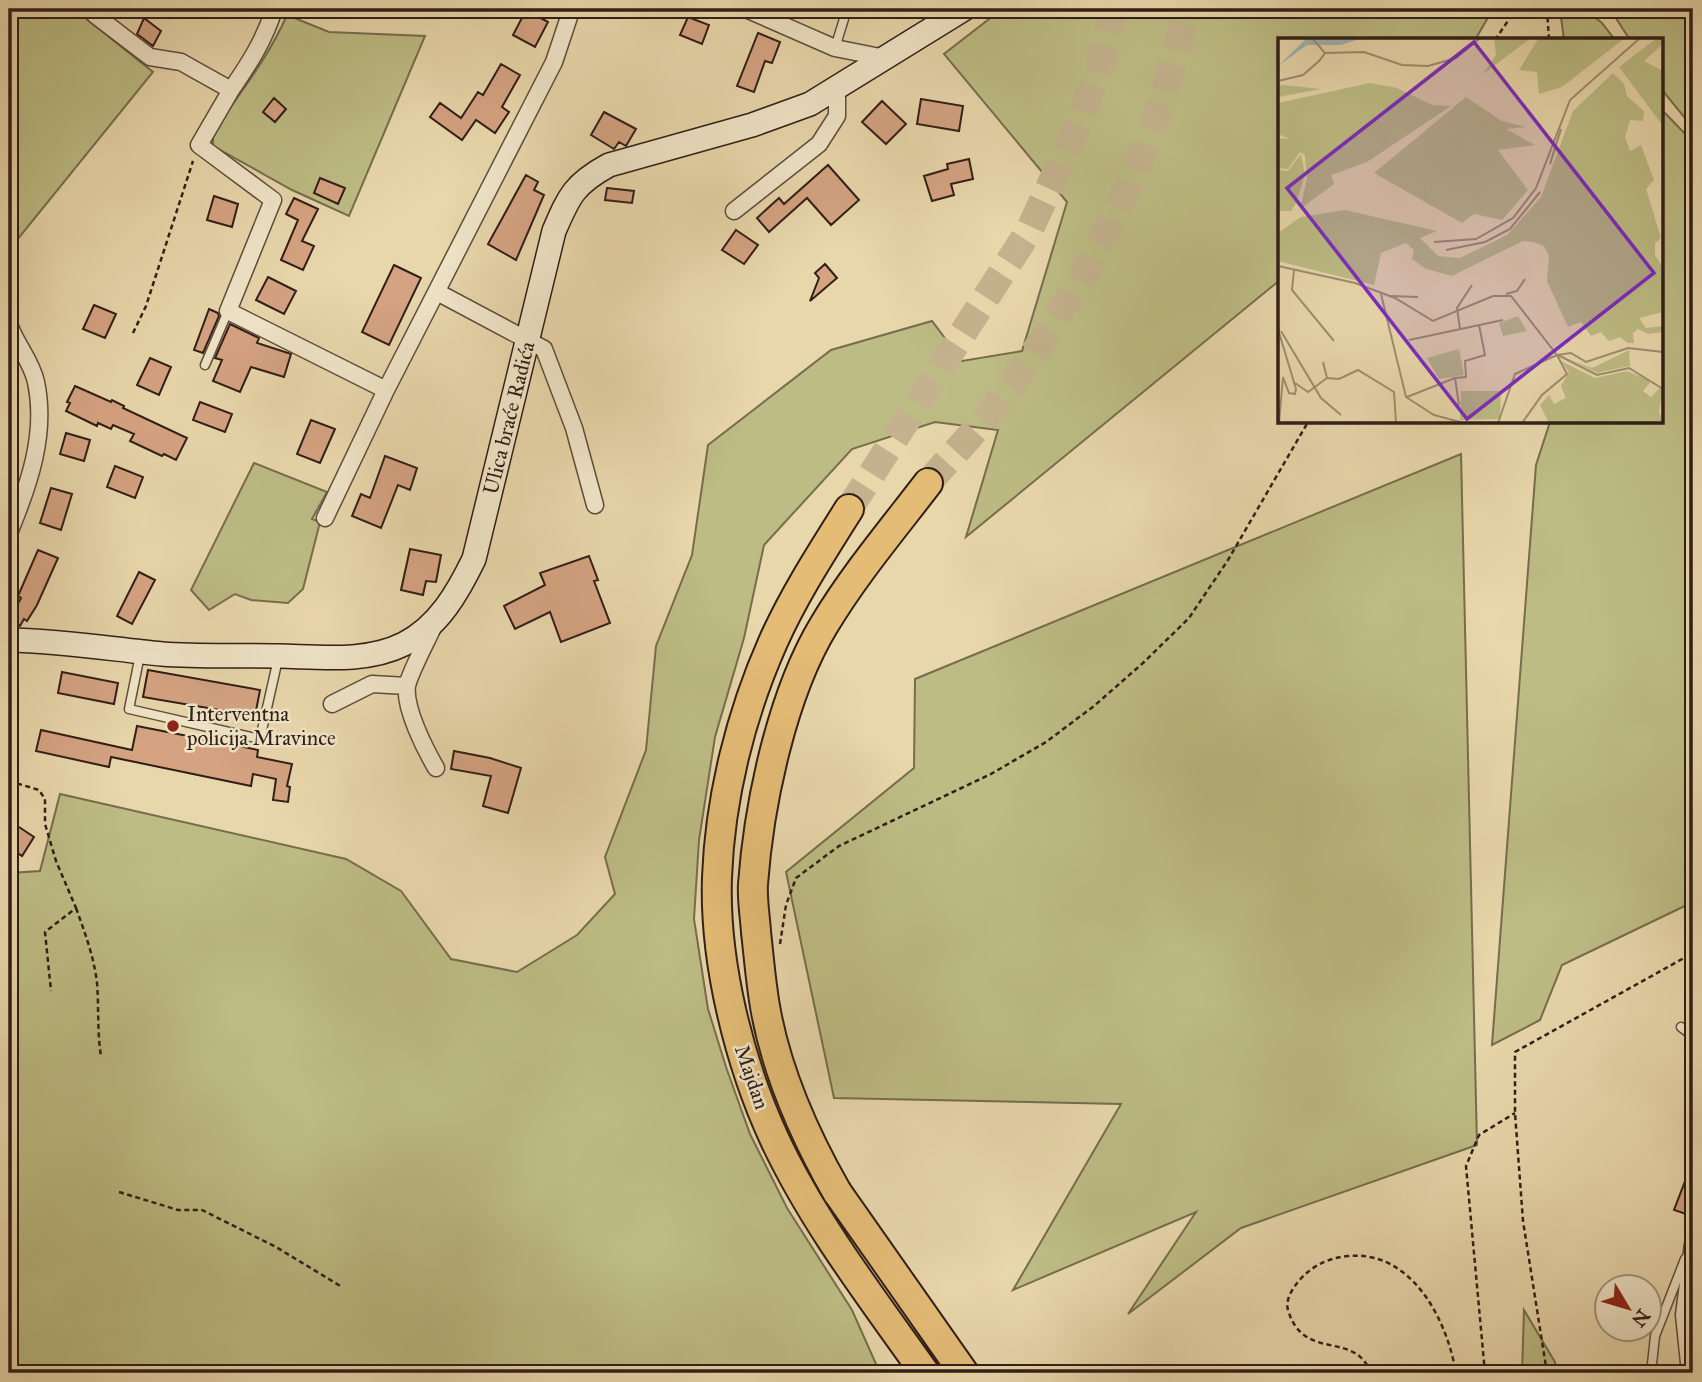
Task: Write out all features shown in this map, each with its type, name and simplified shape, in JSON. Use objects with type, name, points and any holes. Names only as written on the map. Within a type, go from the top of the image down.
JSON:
[{"type":"highway","name":"Majdan","points":[[928,484],[859,573],[823,626],[795,687],[767,782],[753,886],[768,938],[766,1013],[789,1095],[809,1142],[837,1192],[964,1373]]},
{"type":"highway","name":"Majdan","points":[[849,509],[807,576],[773,642],[746,715],[727,789],[724,814],[717,877],[720,942],[729,1000],[744,1063],[774,1138],[810,1204],[925,1373]]},
{"type":"main road","name":"Ulica braće Radića","points":[[9,640],[140,651],[279,656],[371,656],[406,643],[437,619],[457,594],[474,559],[554,231],[569,195],[590,175],[609,165],[752,125],[810,104],[964,9]]},
{"type":"street","points":[[274,9],[253,58],[199,145],[273,200],[228,311],[386,390]]},
{"type":"street","points":[[746,9],[835,48],[885,58]]},
{"type":"street","points":[[95,15],[150,57],[181,62],[231,90]]},
{"type":"street","points":[[325,518],[386,390],[554,62],[569,17]]},
{"type":"street","points":[[734,211],[818,144],[837,116],[837,87]]},
{"type":"street","points":[[437,292],[544,349],[574,428],[595,505]]},
{"type":"street","points":[[9,324],[15,340],[28,357],[36,383],[40,438],[23,500],[9,533]]},
{"type":"street","points":[[436,768],[412,718],[407,686],[437,619]]},
{"type":"street","points":[[332,704],[372,684],[407,686]]},
{"type":"street","points":[[1690,1373],[1684,1315],[1693,1244]]},
{"type":"lane","points":[[835,48],[848,9]]},
{"type":"lane","points":[[205,365],[228,311]]},
{"type":"lane","points":[[140,651],[129,709],[260,739],[279,656]]},
{"type":"lane","points":[[1681,1027],[1693,1036]]},
{"type":"lane","points":[[1651,1373],[1655,1336],[1693,1244]]},
{"type":"path","points":[[1496,38],[1516,9]]},
{"type":"path","points":[[1547,9],[1549,38]]},
{"type":"path","points":[[134,333],[146,306],[199,145]]},
{"type":"path","points":[[768,938],[786,905],[796,877],[839,846],[991,774],[1046,742],[1094,706],[1143,663],[1189,618],[1242,538],[1307,424]]},
{"type":"path","points":[[9,781],[39,790],[45,799],[45,824],[56,861],[91,949],[97,983],[97,1035],[101,1056]]},
{"type":"path","points":[[51,991],[45,932],[76,908]]},
{"type":"path","points":[[1547,1373],[1523,1221],[1515,1113],[1516,1052],[1693,953]]},
{"type":"path","points":[[1485,1373],[1466,1166],[1479,1135],[1515,1113]]},
{"type":"path","points":[[119,1192],[178,1210],[202,1210],[276,1247],[342,1287]]},
{"type":"path","points":[[1371,1373],[1367,1364],[1354,1351],[1309,1340],[1293,1324],[1287,1306],[1292,1289],[1308,1270],[1335,1257],[1362,1255],[1388,1263],[1412,1279],[1430,1302],[1448,1335],[1456,1373]]},
{"type":"shaded area","points":[[9,9],[74,9],[153,72],[9,250]]},
{"type":"shaded area","points":[[1002,9],[1493,9],[1476,38],[1278,38],[1278,282],[966,537],[998,430],[935,422],[852,449],[764,545],[744,638],[715,737],[699,840],[694,919],[708,1009],[750,1134],[787,1208],[852,1310],[880,1373],[9,1373],[9,873],[40,871],[60,794],[346,859],[401,891],[451,959],[517,972],[577,935],[615,894],[605,857],[646,750],[656,646],[692,555],[708,445],[831,350],[932,321],[962,361],[1022,351],[1067,202],[944,54]]},
{"type":"shaded area","points":[[1560,9],[1584,9],[1602,23],[1613,38],[1564,38]]},
{"type":"shaded area","points":[[1610,9],[1693,9],[1693,128],[1664,92],[1664,38],[1629,38]]},
{"type":"shaded area","points":[[287,15],[329,32],[425,36],[349,216],[292,190],[213,146],[213,134],[218,125],[264,58]]},
{"type":"shaded area","points":[[1664,112],[1693,142],[1693,902],[1562,965],[1540,1020],[1492,1045],[1536,465],[1549,424],[1664,424]]},
{"type":"shaded area","points":[[1461,454],[1477,1145],[1241,1228],[1128,1314],[1196,1212],[1013,1290],[1121,1104],[834,1098],[786,872],[914,768],[915,679]]},
{"type":"shaded area","points":[[254,463],[327,492],[312,519],[320,522],[303,589],[288,603],[251,600],[235,594],[209,610],[191,590]]},
{"type":"shaded area","points":[[1524,1310],[1555,1362],[1556,1373],[1522,1373]]},
{"type":"building","points":[[526,10],[548,22],[535,47],[513,35]]},
{"type":"building","points":[[688,17],[709,25],[702,44],[680,35]]},
{"type":"building","points":[[144,18],[161,31],[153,46],[137,34]]},
{"type":"building","points":[[758,33],[780,42],[772,63],[765,61],[754,92],[737,86]]},
{"type":"building","points":[[501,64],[520,75],[502,107],[509,112],[495,133],[476,120],[462,140],[430,117],[440,103],[461,118],[478,92],[483,95]]},
{"type":"building","points":[[274,98],[286,109],[275,122],[263,112]]},
{"type":"building","points":[[921,99],[963,106],[959,131],[917,124]]},
{"type":"building","points":[[882,101],[906,124],[886,144],[862,122]]},
{"type":"building","points":[[604,112],[636,129],[626,146],[619,142],[614,149],[591,135]]},
{"type":"building","points":[[969,159],[973,179],[951,184],[954,195],[932,201],[924,176],[948,169],[947,164]]},
{"type":"building","points":[[828,165],[859,200],[831,225],[807,198],[769,232],[757,218],[779,198],[784,204]]},
{"type":"building","points":[[526,175],[538,182],[534,190],[544,195],[516,260],[488,244]]},
{"type":"building","points":[[320,178],[345,188],[338,204],[314,193]]},
{"type":"building","points":[[607,188],[634,191],[632,203],[605,200]]},
{"type":"building","points":[[214,196],[238,204],[232,227],[207,220]]},
{"type":"building","points":[[294,198],[318,209],[302,241],[314,246],[303,270],[281,260],[298,220],[286,214]]},
{"type":"building","points":[[736,230],[758,245],[744,264],[722,250]]},
{"type":"building","points":[[825,264],[837,278],[810,301],[819,278],[815,273]]},
{"type":"building","points":[[394,265],[421,278],[389,345],[362,332]]},
{"type":"building","points":[[268,277],[296,291],[284,314],[256,300]]},
{"type":"building","points":[[94,305],[116,314],[105,338],[83,329]]},
{"type":"building","points":[[209,309],[219,316],[203,353],[194,350]]},
{"type":"building","points":[[230,324],[259,338],[257,343],[291,354],[284,377],[251,367],[240,392],[213,381],[222,360],[215,358]]},
{"type":"building","points":[[150,358],[171,367],[159,395],[137,385]]},
{"type":"building","points":[[75,386],[111,402],[112,400],[124,406],[123,408],[187,438],[176,460],[130,441],[134,434],[113,425],[111,429],[98,423],[97,426],[66,411],[70,403],[67,402]]},
{"type":"building","points":[[200,402],[232,414],[225,432],[193,420]]},
{"type":"building","points":[[311,420],[335,429],[320,463],[297,454]]},
{"type":"building","points":[[66,433],[90,440],[84,461],[60,454]]},
{"type":"building","points":[[385,456],[417,468],[410,490],[398,485],[381,528],[352,516],[361,494],[370,498]]},
{"type":"building","points":[[115,466],[143,477],[135,498],[107,487]]},
{"type":"building","points":[[51,488],[72,494],[61,530],[40,523]]},
{"type":"building","points":[[410,549],[441,555],[436,582],[426,581],[423,595],[401,590]]},
{"type":"building","points":[[38,550],[58,558],[37,605],[27,621],[24,619],[20,626],[9,620],[21,598],[18,596]]},
{"type":"building","points":[[589,556],[598,580],[594,581],[610,623],[561,642],[550,612],[515,629],[504,606],[545,585],[540,573]]},
{"type":"building","points":[[139,572],[155,580],[132,624],[117,616]]},
{"type":"building","points":[[148,670],[260,690],[255,716],[143,697]]},
{"type":"building","points":[[62,672],[118,683],[114,704],[58,693]]},
{"type":"building","points":[[137,726],[258,750],[257,757],[292,764],[287,786],[290,787],[288,802],[273,800],[276,779],[253,774],[251,786],[111,757],[109,767],[36,751],[41,730],[132,750]]},
{"type":"building","points":[[454,751],[521,768],[508,813],[483,806],[491,776],[451,769]]},
{"type":"building","points":[[16,825],[34,837],[22,856],[9,847],[9,837]]},
{"type":"building","points":[[1692,1163],[1693,1203],[1689,1215],[1674,1210]]},
{"type":"tunnel","points":[[849,509],[1029,231],[1074,134],[1102,60],[1113,9]]},
{"type":"tunnel","points":[[928,483],[1017,377],[1067,302],[1089,263],[1130,182],[1147,141],[1166,90],[1187,9]]},
{"type":"place","name":"Interventna policija Mravince","points":[[173,726]]}]
